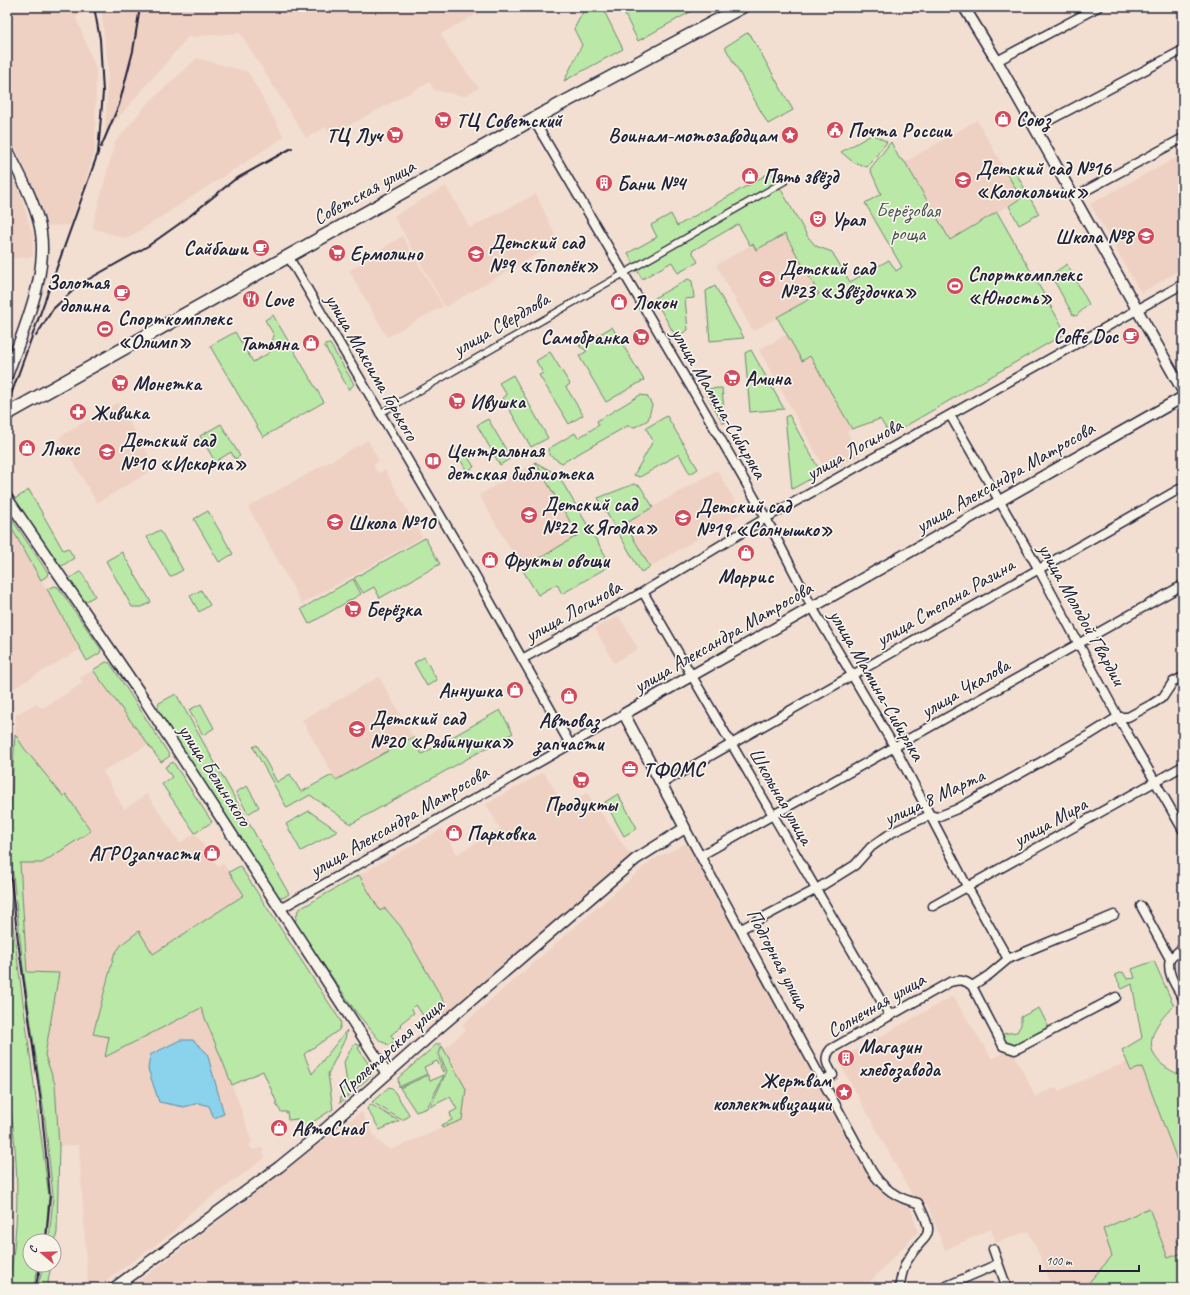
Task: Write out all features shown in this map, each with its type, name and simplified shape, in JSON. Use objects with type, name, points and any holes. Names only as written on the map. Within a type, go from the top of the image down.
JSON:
[{"type":"main road","name":"Советская улица","points":[[7,414],[533,119],[742,7]]},
{"type":"street","points":[[964,7],[997,61],[1183,391]]},
{"type":"street","points":[[997,61],[1098,7]]},
{"type":"street","points":[[1035,128],[1183,50]]},
{"type":"street","name":"улица Мамина-Сибиряка","points":[[533,119],[766,518],[812,607],[895,748],[968,888],[1008,959]]},
{"type":"street","points":[[1074,197],[1183,138]]},
{"type":"street","points":[[7,149],[22,177],[38,219],[43,248],[41,269],[33,298],[7,376]]},
{"type":"street","name":"улица Свердлова","points":[[379,414],[623,272],[785,181]]},
{"type":"street","name":"улица Максима Горького","points":[[288,256],[379,414],[466,559],[570,744]]},
{"type":"street","name":"улица Логинова","points":[[522,659],[643,592],[766,518],[1183,284]]},
{"type":"street","name":"улица Александра Матросова","points":[[280,909],[1183,396]]},
{"type":"street","name":"улица Молодой Гвардии","points":[[950,415],[998,501],[1038,568],[1118,717],[1183,830]]},
{"type":"street","name":"улица Степана Разина","points":[[661,784],[1038,568],[1183,487]]},
{"type":"street","name":"улица Белинского","points":[[7,498],[146,702],[387,1074]]},
{"type":"street","name":"улица Чкалова","points":[[700,856],[895,748],[1079,642],[1183,585]]},
{"type":"street","name":"Школьная улица","points":[[643,592],[815,890],[890,1016]]},
{"type":"street","name":"улица 8 Марта","points":[[741,929],[815,890],[855,865],[871,847],[892,833],[930,815],[937,817],[957,809],[1089,735],[1118,717],[1128,717],[1152,704],[1163,697],[1173,682],[1183,677]]},
{"type":"street","name":"Подгорная улица","points":[[624,714],[876,1179],[892,1193],[906,1200],[918,1203],[928,1224],[928,1233],[906,1262],[902,1286]]},
{"type":"street","name":"улица Мира","points":[[933,906],[968,888],[1183,766]]},
{"type":"street","name":"Пролетарская улица","points":[[114,1288],[279,1167],[316,1137],[438,1028],[636,859],[685,828]]},
{"type":"street","points":[[1141,906],[1170,959]]},
{"type":"street","points":[[1114,915],[1008,959],[989,975],[972,986],[1003,1046],[1015,1050],[1116,997]]},
{"type":"street","points":[[1183,947],[1170,959],[1168,967],[1183,998]]},
{"type":"street","name":"Солнечная улица","points":[[823,1080],[833,1075],[827,1065],[826,1058],[832,1049],[950,982],[960,980],[972,986]]},
{"type":"street","points":[[993,1249],[1007,1288]]},
{"type":"street","points":[[942,1288],[998,1264]]},
{"type":"shaded area","points":[[7,7],[93,7],[76,17],[96,69],[95,152],[70,225],[47,226],[42,207],[7,129]]},
{"type":"shaded area","points":[[101,7],[489,7],[441,34],[450,50],[479,88],[464,96],[434,90],[430,82],[331,135],[326,127],[306,138],[240,33],[188,37],[105,133],[108,68]]},
{"type":"shaded area","points":[[197,58],[248,72],[284,137],[127,239],[92,228],[115,142],[147,104]]},
{"type":"shaded area","name":"Детский сад №16 «Колокольчик»","points":[[977,120],[1021,198],[950,240],[905,162]]},
{"type":"shaded area","name":"Школа №8","points":[[1183,154],[1183,268],[1141,293],[1090,204]]},
{"type":"shaded area","points":[[7,166],[19,190],[33,236],[33,257],[7,259]]},
{"type":"shaded area","name":"Детский сад №9 «Тополёк»","points":[[446,186],[470,228],[536,194],[558,242],[445,307],[394,216]]},
{"type":"shaded area","name":"Детский сад №23 «Звёздочка»","points":[[785,234],[819,294],[753,331],[716,265],[753,244],[756,250]]},
{"type":"shaded area","points":[[402,236],[443,306],[387,337],[349,271]]},
{"type":"shaded area","points":[[787,334],[802,361],[810,356],[852,429],[847,432],[860,455],[827,473],[759,350]]},
{"type":"shaded area","name":"Детский сад №10 «Искорка»","points":[[118,402],[156,468],[97,503],[59,437]]},
{"type":"shaded area","name":"Школа №10","points":[[368,440],[379,461],[373,465],[378,473],[385,470],[422,537],[302,604],[248,507]]},
{"type":"shaded area","name":"Детский сад №22 «Ягодка»","points":[[535,462],[578,536],[522,569],[479,495]]},
{"type":"shaded area","name":"Детский сад №19 «Солнышко»","points":[[717,470],[742,513],[650,567],[625,523]]},
{"type":"shaded area","points":[[7,520],[81,649],[7,692]]},
{"type":"shaded area","points":[[619,616],[638,649],[614,663],[595,628]]},
{"type":"shaded area","points":[[93,670],[149,744],[103,771],[124,809],[147,794],[180,843],[195,833],[218,867],[223,863],[244,895],[153,954],[122,944],[111,962],[93,1033],[109,1036],[105,1057],[201,1008],[240,1106],[252,1143],[249,1144],[252,1150],[262,1148],[265,1158],[190,1213],[172,1233],[96,1288],[88,1288],[79,1145],[59,1146],[55,1084],[45,1055],[59,974],[27,972],[20,862],[42,863],[66,794],[63,796],[24,748],[15,734],[16,715],[35,704],[43,708],[83,683],[80,678]]},
{"type":"shaded area","name":"Детский сад №20 «Рябинушка»","points":[[379,677],[413,737],[336,780],[302,720]]},
{"type":"shaded area","points":[[544,772],[564,806],[587,793],[632,857],[441,1019],[359,875],[442,829],[457,854],[500,829],[486,804]]},
{"type":"shaded area","points":[[687,843],[871,1179],[889,1195],[910,1206],[918,1232],[864,1288],[130,1288],[361,1112],[377,1140],[390,1150],[462,1120],[444,1049],[466,1030],[462,1025],[652,860]]},
{"type":"shaded area","points":[[953,996],[992,1059],[1006,1051],[1014,1054],[1035,1096],[1056,1087],[1058,1091],[1127,1062],[1131,1071],[1142,1066],[1183,1176],[1183,1236],[1176,1238],[1182,1253],[1168,1258],[1149,1209],[1112,1256],[1084,1288],[1052,1288],[1045,1267],[1028,1231],[996,1243],[991,1229],[945,1250],[928,1206],[923,1200],[915,1200],[838,1060]]},
{"type":"green space","points":[[591,7],[602,7],[623,49],[564,81],[582,45],[574,29],[583,12]]},
{"type":"green space","points":[[621,7],[699,7],[638,41]]},
{"type":"green space","points":[[747,33],[750,34],[793,110],[768,124],[725,47]]},
{"type":"green space","points":[[873,134],[887,142],[867,167],[853,162],[841,152]]},
{"type":"green space","name":"Спорткомплекс «Юность»","points":[[891,142],[899,158],[905,162],[950,240],[997,212],[1066,333],[890,435],[880,419],[852,429],[810,356],[802,361],[777,317],[819,294],[785,234],[756,250],[753,244],[750,245],[738,224],[692,251],[698,262],[678,273],[672,262],[642,279],[628,253],[657,237],[651,225],[671,214],[677,226],[771,172],[808,237],[816,246],[832,252],[850,282],[889,260],[896,271],[902,267],[865,203],[881,194],[870,169]]},
{"type":"green space","points":[[1013,168],[1039,214],[1019,225],[1009,206],[1021,198],[1006,172]]},
{"type":"green space","points":[[1067,264],[1089,304],[1076,316],[1073,315],[1051,275]]},
{"type":"green space","points":[[688,279],[692,281],[694,298],[685,299],[688,330],[676,337],[654,298]]},
{"type":"green space","points":[[715,286],[744,338],[710,341],[706,291]]},
{"type":"green space","points":[[273,315],[324,402],[263,437],[210,346],[235,332],[253,362],[269,353],[274,335],[265,320]]},
{"type":"green space","points":[[612,327],[644,380],[606,402],[579,356],[587,351],[579,346]]},
{"type":"green space","points":[[330,344],[354,384],[349,390],[324,345]]},
{"type":"green space","points":[[751,350],[784,409],[750,412],[745,353]]},
{"type":"green space","points":[[550,352],[570,384],[566,387],[583,415],[569,424],[539,375],[543,373],[536,361]]},
{"type":"green space","points":[[513,375],[548,438],[531,447],[503,398],[507,395],[499,383]]},
{"type":"green space","points":[[722,388],[725,423],[723,423],[704,389]]},
{"type":"green space","points":[[640,395],[647,396],[652,405],[648,420],[635,427],[627,426],[562,463],[549,455],[548,449],[575,433],[578,438],[599,425],[597,421]]},
{"type":"green space","points":[[789,415],[821,473],[792,489],[785,417]]},
{"type":"green space","points":[[667,416],[698,469],[690,474],[679,454],[640,477],[634,475],[653,441],[646,428]]},
{"type":"green space","points":[[488,419],[511,458],[500,465],[477,425]]},
{"type":"green space","points":[[221,424],[240,456],[235,459],[231,452],[218,460],[222,466],[219,468],[200,436]]},
{"type":"green space","points":[[462,447],[474,467],[467,471],[455,451]]},
{"type":"green space","points":[[535,462],[558,475],[611,565],[562,594],[557,584],[538,595],[522,569],[578,535]]},
{"type":"green space","points":[[634,484],[640,486],[653,507],[625,524],[650,567],[641,572],[598,498]]},
{"type":"green space","points":[[29,490],[63,550],[68,548],[74,558],[59,568],[13,500]]},
{"type":"green space","points":[[208,511],[233,554],[219,562],[194,519]]},
{"type":"green space","points":[[7,512],[48,573],[47,576],[41,580],[7,520]]},
{"type":"green space","points":[[160,530],[183,570],[170,577],[147,537]]},
{"type":"green space","points":[[425,538],[440,564],[380,598],[374,587],[363,593],[354,578]]},
{"type":"green space","points":[[122,552],[151,602],[142,607],[132,607],[106,561]]},
{"type":"green space","points":[[81,571],[95,596],[83,603],[69,582],[70,578]]},
{"type":"green space","points":[[353,579],[361,594],[309,624],[301,609]]},
{"type":"green space","points":[[54,586],[58,587],[101,649],[100,653],[87,661],[47,589]]},
{"type":"green space","points":[[201,590],[210,605],[199,612],[190,596]]},
{"type":"green space","points":[[424,657],[437,680],[427,686],[414,663]]},
{"type":"green space","points":[[106,662],[110,663],[170,756],[161,762],[93,670]]},
{"type":"green space","points":[[176,694],[289,894],[283,898],[276,895],[157,711],[159,703]]},
{"type":"green space","points":[[201,704],[214,728],[203,735],[189,710]]},
{"type":"green space","points":[[500,710],[513,733],[351,824],[310,795],[287,808],[253,747],[257,745],[277,782],[290,774],[301,792],[332,775],[336,780],[413,737],[422,754]]},
{"type":"green space","points":[[15,734],[24,748],[63,796],[66,794],[91,831],[42,863],[20,863],[27,972],[59,973],[45,1055],[55,1084],[59,1146],[57,1233],[50,1233],[53,1196],[45,1120],[24,975],[9,838]]},
{"type":"green space","points":[[173,762],[212,822],[195,833],[162,784],[172,777],[165,767]]},
{"type":"green space","points":[[247,786],[259,807],[248,814],[236,792]]},
{"type":"green space","points":[[618,794],[637,828],[624,836],[605,802]]},
{"type":"green space","points":[[309,811],[338,831],[301,851],[286,824]]},
{"type":"green space","points":[[240,866],[340,1020],[341,1024],[339,1030],[304,1054],[312,1074],[347,1030],[345,1039],[328,1074],[333,1109],[299,1131],[298,1119],[288,1120],[287,1112],[281,1112],[276,1104],[277,1103],[263,1071],[232,1085],[201,1008],[105,1057],[109,1037],[93,1034],[114,955],[122,944],[139,931],[153,954],[244,895],[229,872]]},
{"type":"green space","points":[[359,875],[380,911],[385,908],[401,927],[446,1005],[426,1020],[416,1005],[412,1009],[414,1013],[400,1024],[402,1026],[391,1035],[395,1041],[389,1045],[380,1041],[356,1012],[295,923],[298,910]]},
{"type":"green space","points":[[7,882],[49,1196],[46,1233],[22,1233],[22,1273],[37,1273],[33,1288],[8,1288],[15,1238],[17,1188],[14,1137],[7,1087]]},
{"type":"green space","points":[[1154,961],[1174,1006],[1157,1026],[1153,1036],[1152,1045],[1154,1054],[1160,1062],[1169,1070],[1183,1076],[1183,1176],[1142,1067],[1131,1071],[1122,1050],[1142,1038],[1132,984],[1122,989],[1115,975],[1123,972],[1127,979],[1135,978],[1132,969]]},
{"type":"green space","points":[[1039,1008],[1049,1028],[1015,1046],[1009,1045],[1003,1039],[1001,1034],[1017,1032],[1021,1025],[1021,1017]]},
{"type":"green space","points":[[356,1044],[361,1046],[358,1048],[371,1068],[372,1075],[340,1103],[342,1091],[347,1084],[344,1062],[353,1045]]},
{"type":"green space","points":[[437,1044],[441,1044],[437,1054],[445,1071],[443,1072],[437,1061],[424,1067],[427,1074],[399,1087],[398,1078]]},
{"type":"green space","points":[[442,1046],[466,1089],[462,1120],[442,1128],[442,1125],[452,1120],[450,1113],[457,1109],[450,1097],[430,1107],[447,1071],[439,1054]]},
{"type":"green space","points":[[428,1075],[430,1081],[444,1075],[427,1108],[416,1112],[400,1088]]},
{"type":"green space","points":[[389,1087],[392,1088],[409,1114],[408,1117],[402,1120],[372,1102]]},
{"type":"green space","points":[[370,1104],[399,1121],[380,1130],[367,1109]]},
{"type":"green space","points":[[1149,1208],[1168,1258],[1182,1253],[1176,1238],[1183,1236],[1183,1288],[1084,1288],[1112,1256],[1103,1229]]},
{"type":"green space","points":[[42,1273],[50,1273],[48,1282],[52,1288],[37,1288]]},
{"type":"water","points":[[180,1040],[193,1040],[207,1053],[224,1114],[214,1118],[209,1106],[199,1103],[184,1107],[159,1102],[148,1069],[150,1055]]},
{"type":"railway","points":[[7,406],[98,153],[103,92],[100,39],[94,7]]},
{"type":"railway","points":[[101,147],[119,105],[133,51],[140,7]]},
{"type":"railway","points":[[36,336],[53,309],[80,284],[148,246],[186,219],[234,180],[292,148]]},
{"type":"railway","points":[[7,845],[18,941],[41,1103],[50,1196],[47,1233]]},
{"type":"railway","points":[[7,1139],[10,1174],[7,1237]]},
{"type":"railway","points":[[35,1288],[39,1273]]},
{"type":"place","name":"Союз","points":[[1003,119]]},
{"type":"place","name":"ТЦ Советский","points":[[443,120]]},
{"type":"place","name":"Почта России","points":[[835,130]]},
{"type":"place","name":"ТЦ Луч","points":[[395,135]]},
{"type":"place","name":"Воинам-мотозаводцам","points":[[790,135]]},
{"type":"place","name":"Пять звёзд","points":[[750,176]]},
{"type":"place","name":"Детский сад №16 «Колокольчик»","points":[[963,180]]},
{"type":"place","name":"Бани №4","points":[[604,183]]},
{"type":"place","name":"Урал","points":[[818,219]]},
{"type":"place","name":"Школа №8","points":[[1146,236]]},
{"type":"place","name":"Сайбаши","points":[[261,248]]},
{"type":"place","name":"Ермолино","points":[[337,253]]},
{"type":"place","name":"Детский сад №9 «Тополёк»","points":[[476,254]]},
{"type":"place","name":"Детский сад №23 «Звёздочка»","points":[[767,279]]},
{"type":"place","name":"Спорткомплекс «Юность»","points":[[955,286]]},
{"type":"place","name":"Золотая долина","points":[[122,293]]},
{"type":"place","name":"Love","points":[[251,299]]},
{"type":"place","name":"Локон","points":[[619,302]]},
{"type":"place","name":"Спорткомплекс «Олимп»","points":[[105,329]]},
{"type":"place","name":"Coffe Doc","points":[[1131,336]]},
{"type":"place","name":"Самобранка","points":[[641,337]]},
{"type":"place","name":"Татьяна","points":[[311,343]]},
{"type":"place","name":"Амина","points":[[732,378]]},
{"type":"place","name":"Монетка","points":[[120,383]]},
{"type":"place","name":"Ивушка","points":[[457,401]]},
{"type":"place","name":"Живика","points":[[78,412]]},
{"type":"place","name":"Люкс","points":[[27,448]]},
{"type":"place","name":"Детский сад №10 «Искорка»","points":[[107,452]]},
{"type":"place","name":"Центральная детская библиотека","points":[[433,461]]},
{"type":"place","name":"Детский сад №22 «Ягодка»","points":[[529,515]]},
{"type":"place","name":"Детский сад №19 «Солнышко»","points":[[683,518]]},
{"type":"place","name":"Школа №10","points":[[335,522]]},
{"type":"place","name":"Моррис","points":[[746,553]]},
{"type":"place","name":"Фрукты овощи","points":[[490,560]]},
{"type":"place","name":"Берёзка","points":[[353,609]]},
{"type":"place","name":"Аннушка","points":[[515,690]]},
{"type":"place","name":"Автоваз запчасти","points":[[569,696]]},
{"type":"place","name":"Детский сад №20 «Рябинушка»","points":[[357,729]]},
{"type":"place","name":"ТФОМС","points":[[630,769]]},
{"type":"place","name":"Продукты","points":[[581,780]]},
{"type":"place","name":"Парковка","points":[[454,833]]},
{"type":"place","name":"АГРОзапчасти","points":[[212,853]]},
{"type":"place","name":"Магазин хлебозавода","points":[[846,1058]]},
{"type":"place","name":"Жертвам коллективизации","points":[[844,1092]]},
{"type":"place","name":"АвтоСнаб","points":[[279,1128]]},
{"type":"park label","name":"Берёзовая роща","points":[[908,222]]}]
